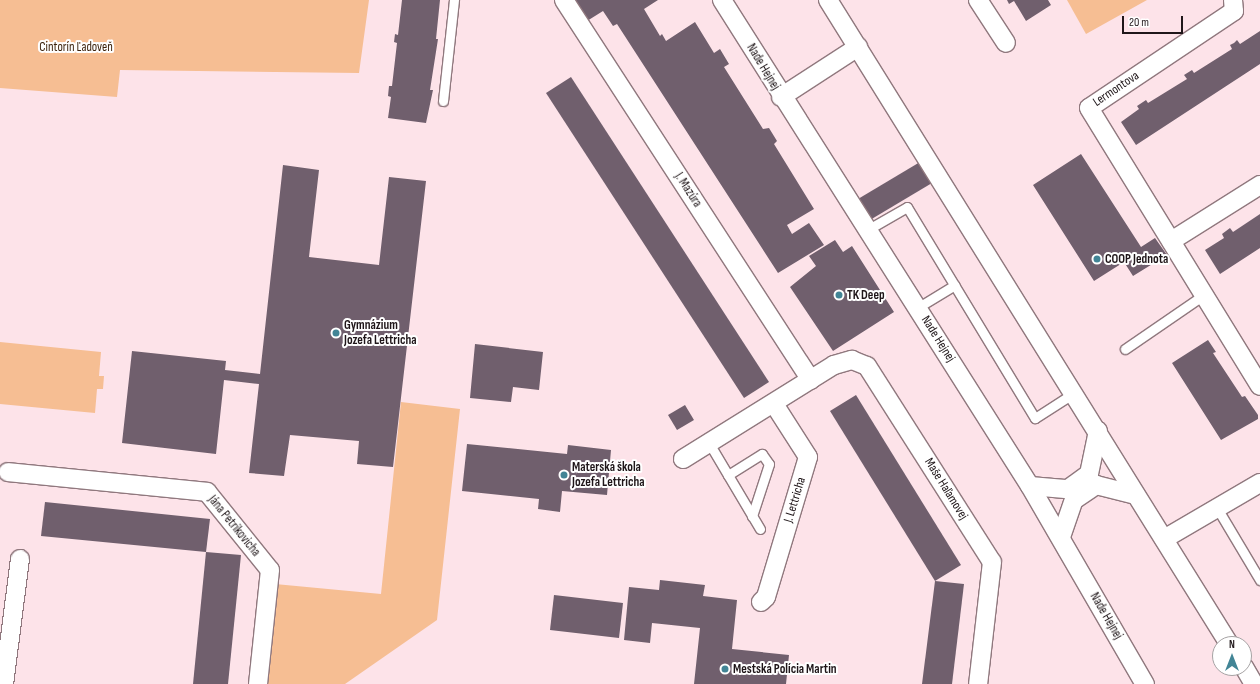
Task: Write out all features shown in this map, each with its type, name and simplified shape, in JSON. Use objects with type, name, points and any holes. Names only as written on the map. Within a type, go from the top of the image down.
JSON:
[{"type":"street","name":"J. Mazúra","points":[[564,0],[811,380]]},
{"type":"street","name":"Nade Hejnej","points":[[722,0],[781,97],[918,308],[1030,486],[1145,684]]},
{"type":"street","points":[[828,0],[1224,636]]},
{"type":"street","points":[[978,0],[1006,43]]},
{"type":"street","name":"Lermontova","points":[[1233,5],[1089,108],[1205,294],[1256,367],[1260,386]]},
{"type":"street","points":[[781,97],[858,46]]},
{"type":"street","points":[[1171,241],[1260,185]]},
{"type":"street","name":"Maše Haľamovej","points":[[811,380],[834,365],[852,360],[867,366],[992,562],[978,684]]},
{"type":"street","points":[[683,459],[811,380]]},
{"type":"street","name":"J. Lettricha","points":[[761,602],[766,597],[808,457],[774,404]]},
{"type":"street","points":[[1030,486],[1068,489],[1089,474],[1098,432]]},
{"type":"street","name":"Jána Petrikovicha","points":[[8,472],[206,492],[270,570],[258,684]]},
{"type":"street","points":[[1164,539],[1260,483]]},
{"type":"street","points":[[1061,537],[1074,500],[1096,485],[1136,495]]},
{"type":"street","points":[[4,684],[20,559]]},
{"type":"lane","points":[[443,101],[454,0]]},
{"type":"lane","points":[[867,230],[907,207],[1035,418],[1074,393]]},
{"type":"lane","points":[[918,308],[955,286]]},
{"type":"lane","points":[[1125,349],[1205,294]]},
{"type":"lane","points":[[708,443],[760,529]]},
{"type":"lane","points":[[728,475],[762,454],[769,464],[752,516]]},
{"type":"lane","points":[[1217,508],[1260,580]]},
{"type":"green space","name":"Cintorín Ľadoveň","points":[[0,0],[369,0],[359,73],[120,70],[117,97],[0,88]]},
{"type":"green space","points":[[1067,0],[1147,0],[1086,34]]},
{"type":"green space","points":[[0,342],[101,352],[99,376],[104,376],[103,389],[97,389],[95,413],[0,404]]},
{"type":"green space","points":[[401,402],[460,409],[437,620],[345,684],[267,684],[275,584],[381,594]]},
{"type":"building","points":[[402,0],[440,0],[436,39],[438,39],[430,90],[433,90],[426,123],[388,118],[391,97],[388,96],[389,86],[392,86],[397,43],[394,42],[395,34],[398,35]]},
{"type":"building","points":[[573,0],[658,0],[644,9],[660,36],[662,34],[666,41],[695,22],[714,53],[720,49],[729,64],[724,67],[763,129],[769,128],[777,141],[774,144],[814,209],[787,225],[792,234],[809,223],[824,245],[778,273],[617,24],[613,26],[603,11],[587,21]]},
{"type":"building","points":[[1007,0],[1048,0],[1051,5],[1026,21],[1014,1],[1009,4]]},
{"type":"building","points":[[1260,31],[1260,64],[1136,145],[1121,122],[1139,109],[1137,106],[1146,100],[1148,103],[1187,79],[1184,75],[1192,70],[1194,73],[1232,49],[1230,45],[1237,40],[1240,44]]},
{"type":"building","points":[[571,77],[769,382],[744,398],[546,93]]},
{"type":"building","points":[[1081,154],[1141,247],[1155,238],[1167,255],[1133,276],[1124,262],[1094,281],[1033,185]]},
{"type":"building","points":[[920,162],[932,183],[870,220],[858,199]]},
{"type":"building","name":"Gymnázium Jozefa Lettricha","points":[[283,165],[319,170],[309,257],[379,265],[389,177],[426,181],[393,467],[357,464],[359,441],[290,435],[284,476],[249,473],[259,384],[224,380],[216,454],[122,443],[132,351],[226,361],[225,370],[260,374]]},
{"type":"building","points":[[1260,214],[1260,248],[1220,274],[1205,250],[1224,238],[1222,234],[1230,228],[1233,232]]},
{"type":"building","name":"TK Deep","points":[[835,240],[843,252],[852,246],[894,312],[833,351],[790,287],[816,266],[809,256]]},
{"type":"building","points":[[1208,340],[1216,352],[1213,353],[1242,397],[1245,396],[1258,415],[1258,419],[1221,440],[1172,363]]},
{"type":"building","points":[[475,344],[543,352],[539,390],[513,387],[511,402],[470,398]]},
{"type":"building","points":[[856,395],[961,565],[935,581],[830,411]]},
{"type":"building","points":[[685,405],[694,420],[677,430],[668,415]]},
{"type":"building","points":[[467,444],[567,454],[568,445],[611,450],[607,495],[562,491],[560,512],[538,509],[539,499],[462,491]]},
{"type":"building","points":[[45,502],[210,519],[206,552],[41,536]]},
{"type":"building","points":[[206,552],[241,555],[228,684],[193,684]]},
{"type":"building","points":[[660,580],[705,585],[703,596],[737,600],[732,649],[789,655],[786,684],[694,684],[700,628],[652,623],[650,643],[624,640],[629,587],[659,590]]},
{"type":"building","points":[[935,581],[964,584],[952,684],[922,684]]},
{"type":"building","points":[[554,595],[623,603],[619,638],[550,630]]},
{"type":"place","name":"COOP Jednota","points":[[1097,259]]},
{"type":"place","name":"TK Deep","points":[[839,295]]},
{"type":"place","name":"Gymnázium Jozefa Lettricha","points":[[336,333]]},
{"type":"place","name":"Materská škola Jozefa Lettricha","points":[[564,475]]},
{"type":"place","name":"Mestská Polícia Martin","points":[[725,669]]}]
